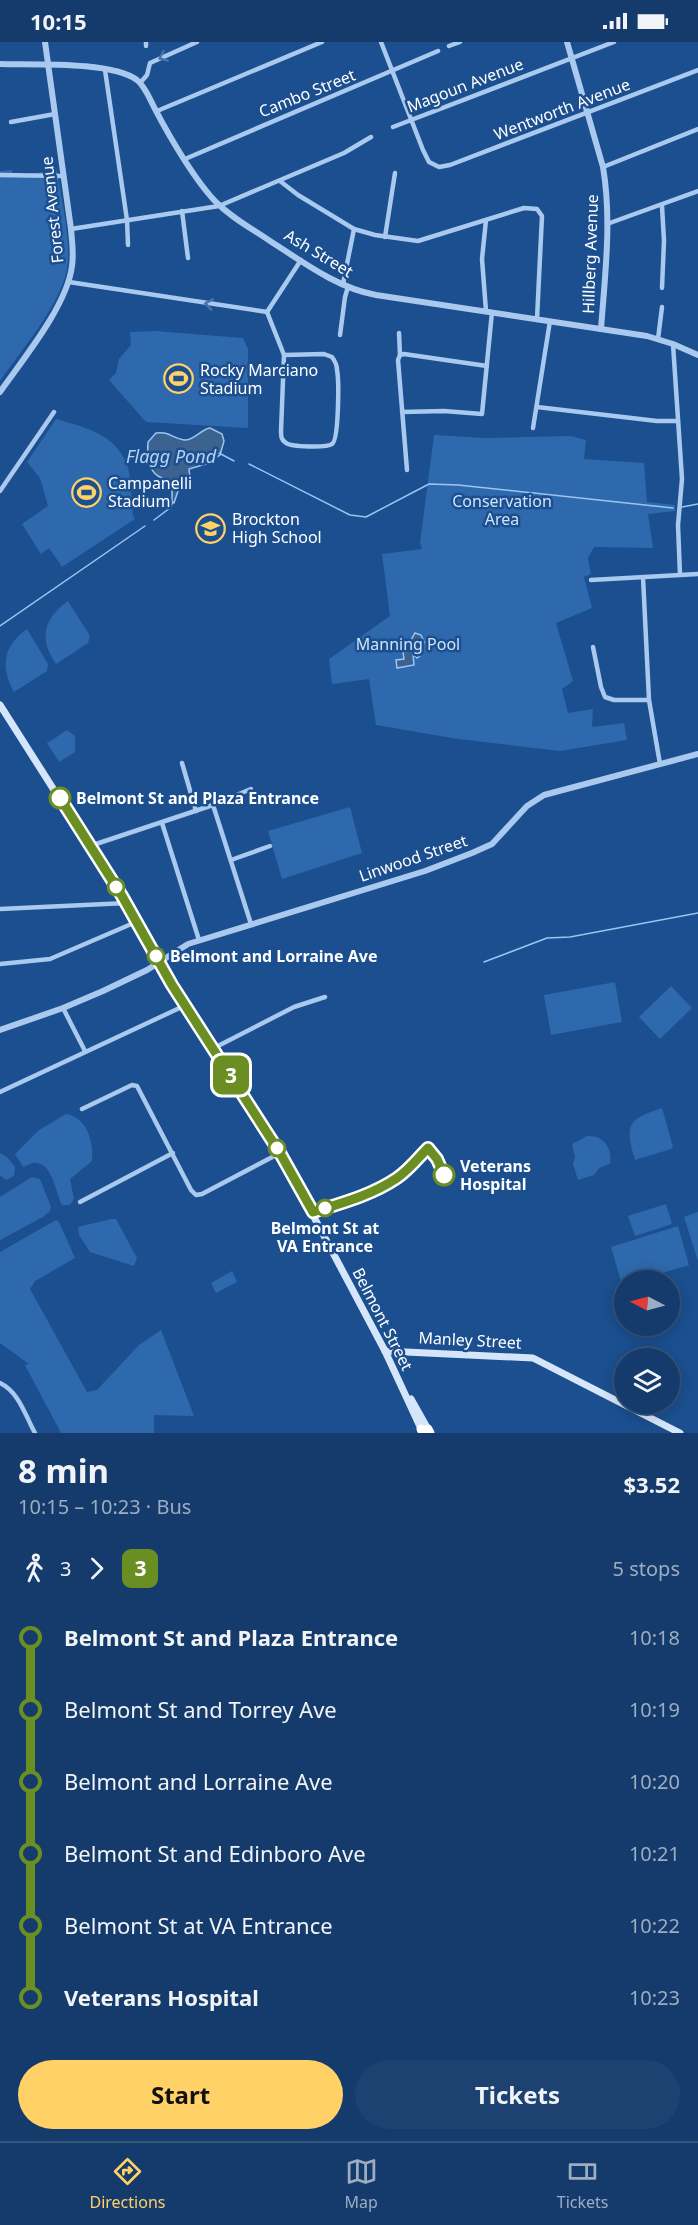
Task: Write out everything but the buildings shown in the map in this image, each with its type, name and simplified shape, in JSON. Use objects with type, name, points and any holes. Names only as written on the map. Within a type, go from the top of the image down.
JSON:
[{"type":"main road","name":"Belmont Street","points":[[0,705],[126,903],[186,1005],[280,1153],[426,1432]]},
{"type":"main road","name":"Manley Street","points":[[385,1351],[533,1358],[680,1433]]},
{"type":"street","name":"Forest Avenue","points":[[0,392],[43,330],[69,282],[73,256],[45,42]]},
{"type":"street","points":[[0,64],[105,70],[129,76],[140,83],[147,75],[150,63],[197,42]]},
{"type":"street","points":[[157,111],[322,42]]},
{"type":"street","points":[[381,42],[412,118]]},
{"type":"street","points":[[449,46],[460,42]]},
{"type":"street","name":"Hillberg Avenue","points":[[567,42],[603,166],[607,224],[601,329]]},
{"type":"street","name":"Magoun Avenue","points":[[393,127],[614,42]]},
{"type":"street","name":"Cambo Street","points":[[185,159],[438,51]]},
{"type":"street","points":[[105,70],[127,220],[128,245]]},
{"type":"street","name":"Wentworth Avenue","points":[[412,118],[429,162],[441,168],[698,70]]},
{"type":"street","name":"Ash Street","points":[[140,83],[185,159],[203,187],[219,206],[301,260],[346,286],[376,295],[658,339],[698,355]]},
{"type":"street","points":[[11,122],[55,114]]},
{"type":"street","points":[[603,166],[698,129]]},
{"type":"street","points":[[71,229],[219,206],[344,153],[371,137]]},
{"type":"street","points":[[385,237],[395,173]]},
{"type":"street","points":[[0,175],[63,176]]},
{"type":"street","points":[[280,181],[298,195],[354,229],[405,240],[422,240],[524,208],[537,209],[542,216],[537,319]]},
{"type":"street","points":[[607,224],[662,206],[698,191]]},
{"type":"street","points":[[662,206],[664,241],[662,288]]},
{"type":"street","points":[[182,211],[188,258]]},
{"type":"street","points":[[402,412],[444,411],[482,414],[489,312],[482,259],[486,220]]},
{"type":"street","points":[[340,335],[354,229]]},
{"type":"street","points":[[267,312],[301,260]]},
{"type":"street","points":[[69,282],[267,312]]},
{"type":"street","points":[[658,339],[662,307]]},
{"type":"street","points":[[267,312],[284,355],[281,407],[283,440],[287,444],[297,446],[331,445],[337,431],[338,375],[335,361],[324,354],[284,355]]},
{"type":"street","points":[[533,428],[550,321]]},
{"type":"street","points":[[399,333],[400,355],[398,360],[407,470]]},
{"type":"street","points":[[673,344],[682,479],[678,525],[680,575]]},
{"type":"street","points":[[400,355],[487,366]]},
{"type":"street","points":[[537,407],[657,422],[678,422]]},
{"type":"street","points":[[0,491],[54,412]]},
{"type":"street","points":[[591,580],[698,574]]},
{"type":"street","points":[[643,577],[650,700],[660,764]]},
{"type":"street","points":[[593,647],[605,697],[614,700],[650,700]]},
{"type":"street","name":"Linwood Street","points":[[0,1030],[63,1008],[147,970],[178,949],[199,940],[448,862],[492,844],[524,809],[541,797],[698,754]]},
{"type":"street","points":[[182,763],[196,811]]},
{"type":"street","points":[[90,846],[213,805],[251,789]]},
{"type":"street","points":[[213,805],[251,924]]},
{"type":"street","points":[[162,823],[199,940]]},
{"type":"street","points":[[231,860],[270,846]]},
{"type":"street","points":[[0,909],[126,903]]},
{"type":"street","points":[[0,964],[50,959],[136,922]]},
{"type":"street","points":[[214,1048],[294,1007],[325,997]]},
{"type":"street","points":[[0,1092],[186,1005]]},
{"type":"street","points":[[63,1008],[85,1051]]},
{"type":"street","points":[[82,1109],[135,1085],[140,1090],[194,1194],[202,1194],[280,1153]]},
{"type":"street","points":[[80,1202],[172,1153]]},
{"type":"street","points":[[0,1383],[10,1389],[16,1397],[34,1433]]},
{"type":"green space","points":[[12,170],[13,176],[57,170],[66,228],[68,262],[65,277],[51,308],[0,381],[0,171]]},
{"type":"green space","name":"Rocky Marciano Stadium","points":[[155,331],[243,338],[248,349],[248,428],[146,422],[109,380],[116,373],[119,359],[131,345],[130,332]]},
{"type":"green space","name":"Campanelli Stadium","points":[[56,419],[98,433],[122,454],[129,470],[135,519],[62,567],[49,548],[41,554],[22,524],[48,506],[40,478],[27,462]]},
{"type":"green space","points":[[434,435],[485,438],[571,436],[586,440],[584,459],[644,463],[647,502],[675,505],[675,511],[648,514],[653,548],[594,547],[588,558],[591,574],[584,577],[592,608],[556,623],[573,681],[562,689],[568,713],[593,709],[592,727],[624,723],[627,740],[560,751],[458,739],[376,725],[369,679],[332,684],[329,659],[390,616],[382,554],[422,549],[420,543]]},
{"type":"green space","points":[[68,601],[90,636],[88,643],[56,664],[47,646],[46,630],[53,614]]},
{"type":"green space","points":[[27,629],[48,664],[47,671],[14,692],[7,674],[6,658],[13,642]]},
{"type":"green space","points":[[67,730],[75,736],[75,752],[59,762],[47,743]]},
{"type":"green space","points":[[350,807],[362,853],[282,879],[268,831]]},
{"type":"green space","points":[[615,982],[622,1022],[551,1035],[544,995]]},
{"type":"green space","points":[[671,986],[692,1008],[660,1039],[639,1017]]},
{"type":"green space","points":[[662,1108],[673,1147],[635,1160],[630,1138],[632,1125],[642,1116]]},
{"type":"green space","points":[[66,1114],[79,1120],[88,1132],[92,1146],[92,1161],[70,1179],[74,1199],[70,1205],[62,1205],[47,1169],[35,1163],[23,1167],[15,1154],[39,1130]]},
{"type":"green space","points":[[587,1136],[603,1140],[609,1148],[610,1164],[599,1168],[594,1175],[578,1180],[573,1164],[575,1157],[572,1144]]},
{"type":"green space","points":[[0,1153],[7,1157],[15,1167],[14,1176],[6,1180],[0,1175]]},
{"type":"green space","points":[[32,1177],[40,1179],[51,1207],[50,1211],[0,1240],[0,1197]]},
{"type":"green space","points":[[666,1204],[672,1224],[635,1236],[628,1216]]},
{"type":"green space","points":[[698,1212],[698,1261],[684,1217]]},
{"type":"green space","points":[[116,1219],[137,1258],[134,1266],[90,1252],[79,1235],[78,1227]]},
{"type":"green space","points":[[56,1220],[75,1258],[35,1281],[30,1289],[87,1392],[97,1390],[139,1345],[161,1330],[194,1416],[154,1415],[154,1433],[61,1433],[25,1365],[29,1364],[0,1343],[0,1252]]},
{"type":"green space","points":[[678,1226],[689,1265],[672,1270],[618,1270],[611,1247]]},
{"type":"green space","points":[[232,1271],[237,1282],[216,1293],[211,1283]]},
{"type":"water","name":"Flagg Pond","points":[[210,428],[222,434],[224,441],[220,455],[206,464],[189,469],[190,477],[179,488],[174,503],[172,502],[172,483],[158,476],[150,466],[148,442],[156,433],[188,440]]},
{"type":"water","points":[[415,633],[421,635],[424,642],[420,656],[417,658],[413,654],[414,665],[397,668],[396,660],[404,659],[403,652],[416,650],[413,649],[411,640]]},
{"type":"waterway","points":[[219,453],[234,461]]},
{"type":"waterway","points":[[249,464],[350,515],[366,517],[429,484],[458,485],[673,508]]},
{"type":"waterway","points":[[154,520],[170,508],[173,502]]},
{"type":"waterway","points":[[682,507],[698,504]]},
{"type":"waterway","points":[[0,626],[145,526]]},
{"type":"waterway","points":[[484,962],[547,938],[570,937],[698,913]]},
{"type":"bus line","name":"3","points":[[60,798],[122,896],[172,985],[280,1153],[313,1212],[365,1195],[384,1186],[399,1176],[428,1148],[440,1164],[444,1175]]},
{"type":"place","name":"Rocky Marciano Stadium","points":[[179,379]]},
{"type":"place","name":"Campanelli Stadium","points":[[87,492]]},
{"type":"place","name":"Brockton High School","points":[[211,528]]},
{"type":"place","name":"Belmont St and Plaza Entrance","points":[[60,798]]},
{"type":"place","name":"Belmont and Lorraine Ave","points":[[156,956]]},
{"type":"place","name":"Veterans Hospital","points":[[444,1175]]},
{"type":"place","name":"Belmont St at VA Entrance","points":[[325,1208]]},
{"type":"park label","name":"Conservation Area","points":[[502,510]]},
{"type":"park label","name":"Manning Pool","points":[[408,644]]}]
